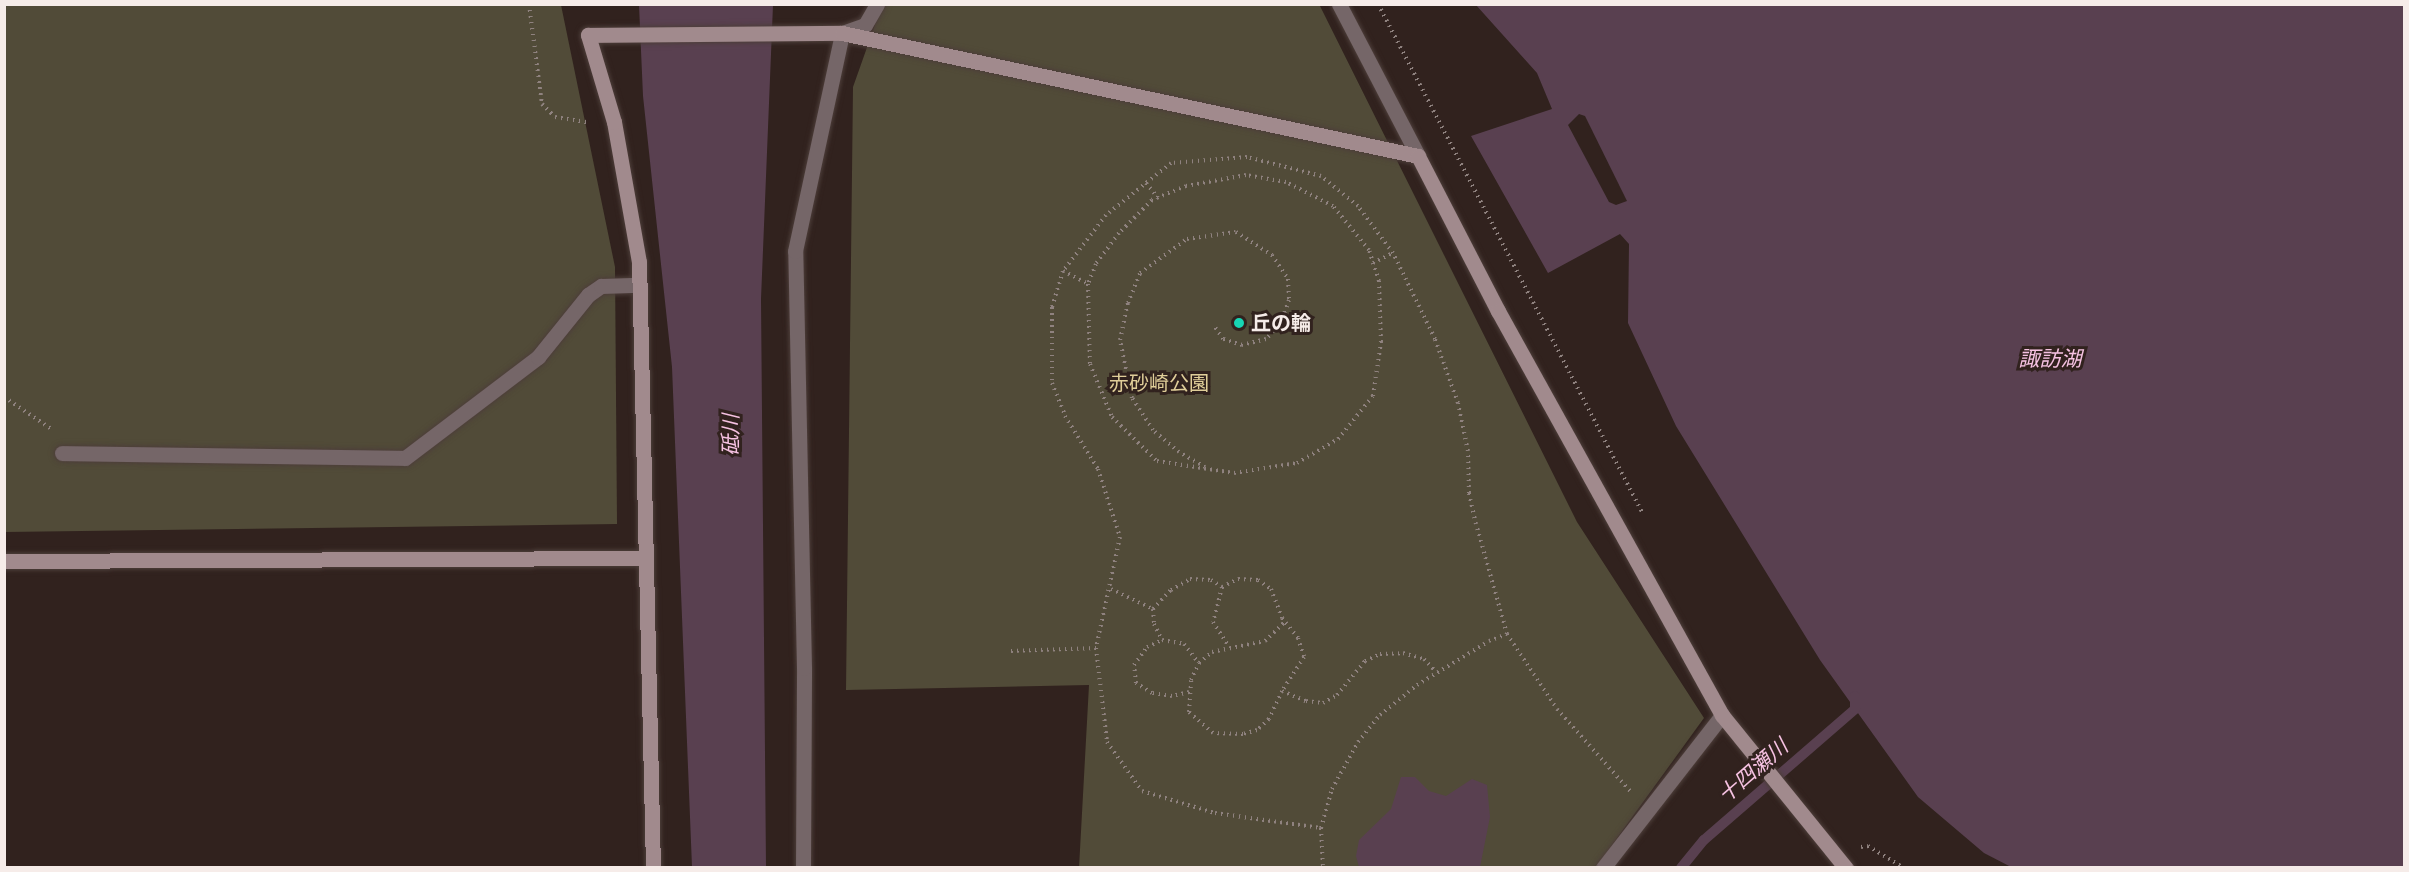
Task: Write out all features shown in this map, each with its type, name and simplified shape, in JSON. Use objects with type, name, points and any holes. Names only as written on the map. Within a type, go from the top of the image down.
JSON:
[{"type":"street","points":[[842,33],[864,25],[877,4]]},
{"type":"street","points":[[1339,4],[1498,310],[1722,715],[1846,867]]},
{"type":"street","points":[[803,867],[804,668],[795,250],[842,33]]},
{"type":"street","points":[[653,867],[639,262],[614,122],[588,35],[842,33],[1419,156]]},
{"type":"street","points":[[62,453],[405,458],[538,357],[588,295],[601,286],[639,285]]},
{"type":"street","points":[[4,561],[645,558]]},
{"type":"street","points":[[1603,867],[1722,715]]},
{"type":"path","points":[[529,4],[542,104],[555,117],[591,122]]},
{"type":"path","points":[[1378,4],[1643,514]]},
{"type":"path","points":[[1321,828],[1215,813],[1142,791],[1107,742],[1096,648],[1111,590],[1120,537],[1111,502],[1098,469],[1065,416],[1052,382],[1052,307],[1063,271],[1106,215],[1171,163],[1247,157],[1321,176],[1358,206],[1393,253],[1435,339],[1458,403],[1468,451],[1469,493],[1507,634],[1557,709],[1648,809]]},
{"type":"path","points":[[1246,175],[1286,182],[1333,206],[1369,250],[1373,263],[1379,281],[1381,342],[1373,396],[1338,439],[1297,463],[1234,473],[1157,461],[1112,417],[1090,364],[1088,284],[1096,264],[1119,233],[1158,198],[1186,186],[1246,175]]},
{"type":"path","points":[[1146,183],[1158,198]]},
{"type":"path","points":[[1208,469],[1179,452],[1142,414],[1132,398],[1125,376],[1120,340],[1128,303],[1140,273],[1187,239],[1236,232],[1272,255],[1287,279],[1289,300],[1281,322],[1266,339],[1242,345],[1222,339],[1215,327]]},
{"type":"path","points":[[1373,263],[1393,253]]},
{"type":"path","points":[[1063,271],[1088,284]]},
{"type":"path","points":[[4,397],[51,426],[62,453]]},
{"type":"path","points":[[1162,640],[1154,624],[1153,609],[1171,590],[1190,579],[1211,580],[1222,587]]},
{"type":"path","points":[[1229,647],[1218,636],[1213,622],[1222,587],[1238,579],[1258,580],[1271,589],[1285,622],[1298,638],[1304,657],[1282,691],[1269,719],[1257,730],[1226,734],[1213,732],[1189,712],[1190,692],[1199,663],[1212,652],[1265,641],[1285,622]]},
{"type":"path","points":[[1111,590],[1153,609]]},
{"type":"path","points":[[1323,867],[1321,828],[1332,789],[1358,742],[1380,715],[1436,672],[1507,634]]},
{"type":"path","points":[[1190,692],[1172,696],[1152,693],[1136,683],[1134,665],[1147,646],[1162,640],[1184,644],[1199,663]]},
{"type":"path","points":[[1011,651],[1096,648]]},
{"type":"path","points":[[1282,691],[1323,704],[1337,695],[1365,661],[1380,654],[1403,653],[1424,659],[1436,672]]},
{"type":"path","points":[[1833,850],[1868,846],[1904,867]]},
{"type":"green space","name":"赤砂崎公園","points":[[1319,4],[1577,522],[1704,718],[1596,867],[1079,868],[1089,685],[846,690],[853,87],[882,5]]},
{"type":"green space","points":[[4,5],[561,5],[615,267],[617,524],[5,532]]},
{"type":"water","name":"砥川","points":[[639,5],[773,5],[761,299],[766,867],[692,867],[672,367],[643,96]]},
{"type":"water","name":"諏訪湖","points":[[1476,5],[2404,5],[2404,867],[2013,868],[1984,853],[1918,797],[1820,660],[1676,426],[1628,323],[1629,244],[1620,234],[1548,273],[1471,136],[1552,109],[1537,73]]},
{"type":"water","points":[[1401,777],[1415,777],[1429,791],[1446,796],[1472,779],[1487,785],[1490,817],[1480,867],[1359,867],[1356,856],[1359,840],[1391,809]]},
{"type":"pier","points":[[1579,114],[1585,116],[1627,201],[1616,205],[1609,202],[1568,125]]},
{"type":"waterway","name":"十四瀬川","points":[[1681,868],[1704,840],[1855,709],[1855,696]]},
{"type":"place","name":"丘の輪","points":[[1239,323]]}]
